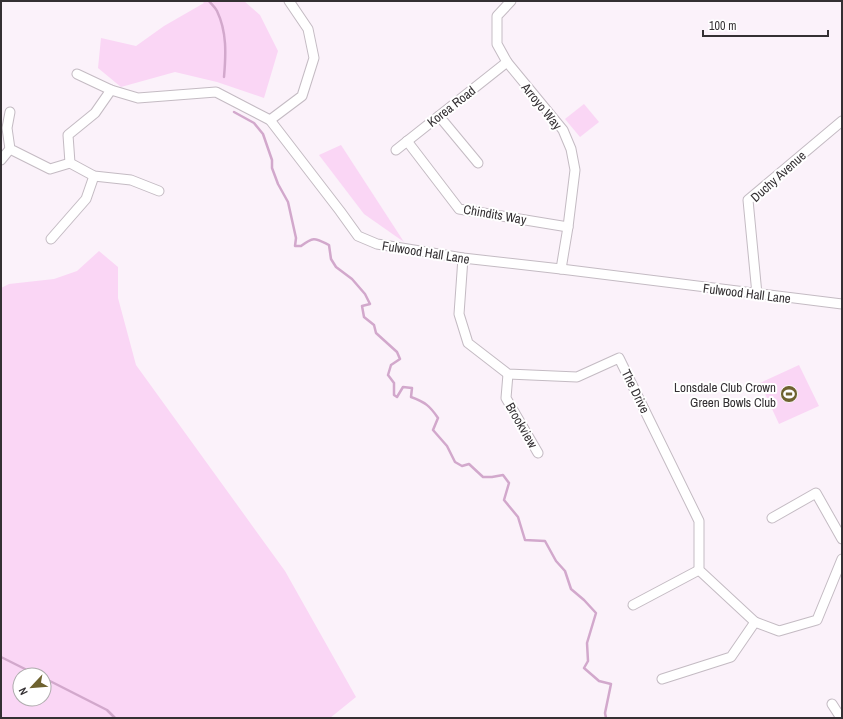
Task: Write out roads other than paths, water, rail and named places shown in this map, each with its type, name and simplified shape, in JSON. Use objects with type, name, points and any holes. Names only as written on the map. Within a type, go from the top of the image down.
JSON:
[{"type":"street","points":[[270,120],[302,96],[314,58],[308,29],[289,1]]},
{"type":"street","name":"Arroyo Way","points":[[512,1],[497,16],[497,44],[507,62],[563,130],[571,149],[575,170],[568,227],[560,269]]},
{"type":"street","name":"Korea Road","points":[[396,150],[507,62]]},
{"type":"street","name":"Fulwood Hall Lane","points":[[78,74],[111,90],[138,98],[216,92],[270,120],[358,236],[377,244],[463,258],[842,304]]},
{"type":"street","points":[[70,163],[68,135],[95,113],[111,90]]},
{"type":"street","points":[[1,160],[10,149],[7,128],[10,112]]},
{"type":"street","points":[[439,116],[478,163]]},
{"type":"street","name":"Duchy Avenue","points":[[757,294],[748,200],[842,122]]},
{"type":"street","name":"Chindits Way","points":[[407,141],[458,209],[568,227]]},
{"type":"street","points":[[10,149],[50,169],[70,163],[94,176],[131,180],[159,191]]},
{"type":"street","points":[[52,239],[86,199],[94,176]]},
{"type":"street","points":[[463,258],[459,314],[468,344],[508,374]]},
{"type":"street","name":"The Drive","points":[[508,374],[577,377],[619,358],[699,521],[699,570]]},
{"type":"street","name":"Brookview","points":[[508,374],[506,398],[538,453]]},
{"type":"street","points":[[772,518],[816,493],[842,539]]},
{"type":"street","points":[[633,605],[699,570],[755,622],[779,630],[817,620],[842,559]]},
{"type":"street","points":[[662,679],[732,657],[755,622]]},
{"type":"street","points":[[832,704],[841,718]]},
{"type":"waterway","points":[[209,1],[217,11],[223,27],[225,52],[224,77]]},
{"type":"waterway","points":[[234,112],[254,123],[263,134],[272,160],[272,168],[278,184],[288,202],[296,238],[295,246],[301,246],[312,239],[329,245],[331,259],[336,267],[352,279],[365,294],[370,304],[362,306],[364,317],[374,325],[376,333],[397,352],[400,359],[391,365],[388,375],[394,383],[394,395],[397,397],[403,387],[412,388],[411,397],[427,405],[438,418],[433,430],[447,446],[455,462],[462,466],[469,464],[483,477],[503,475],[509,483],[504,500],[518,517],[525,540],[545,541],[556,561],[565,571],[571,589],[596,613],[587,643],[588,661],[584,668],[599,681],[611,684],[605,713],[606,718]]},
{"type":"waterway","points":[[1,657],[21,667]]},
{"type":"waterway","points":[[52,682],[107,710],[115,718]]},
{"type":"place","name":"Lonsdale Club Crown Green Bowls Club","points":[[789,394]]}]
